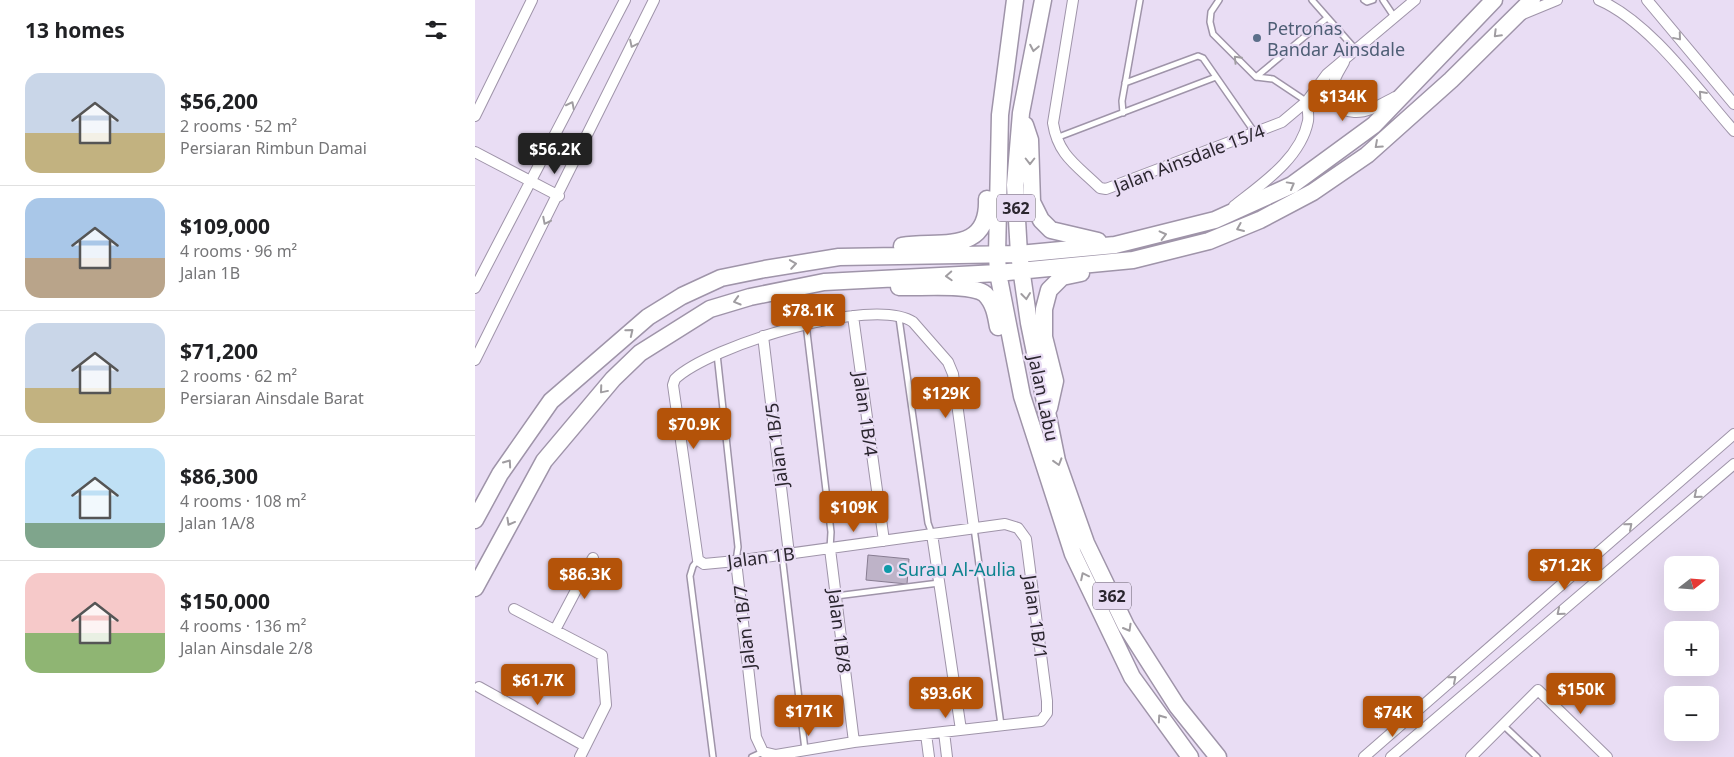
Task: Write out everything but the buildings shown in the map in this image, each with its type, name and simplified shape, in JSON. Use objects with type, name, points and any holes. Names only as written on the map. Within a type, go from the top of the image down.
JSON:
[{"type":"main road","name":"Jalan Labu","points":[[1015,0],[1000,115],[997,255],[998,273],[1030,423],[1073,554],[1133,677],[1190,757]]},
{"type":"main road","name":"Jalan Labu","points":[[1043,0],[1021,113],[1015,185],[1021,262],[1029,323],[1057,461],[1086,543],[1126,626],[1177,706],[1218,757]]},
{"type":"main road","points":[[475,588],[544,461],[613,379],[640,353],[710,309],[750,297],[824,282],[998,273],[1021,262],[1115,245],[1215,220],[1292,185],[1374,125],[1413,87],[1494,0]]},
{"type":"main road","points":[[1047,415],[1055,381],[1044,337],[1044,309],[1049,290],[1062,277],[1118,262],[1167,253],[1209,241],[1260,220],[1313,192],[1367,155],[1451,80],[1532,0]]},
{"type":"main road","points":[[1021,113],[1029,140],[1032,202],[1041,220],[1051,230],[1115,245]]},
{"type":"main road","points":[[861,257],[886,248],[957,243],[973,237],[981,230],[988,216],[986,192],[990,139],[1000,115]]},
{"type":"main road","points":[[475,520],[500,474],[551,401],[648,317],[682,296],[721,278],[765,269],[839,258],[861,257],[997,255],[1021,262],[1118,262]]},
{"type":"main road","points":[[860,280],[919,288],[974,288],[985,294],[994,308],[1016,398],[1030,423]]},
{"type":"street","points":[[475,116],[532,0]]},
{"type":"street","points":[[475,288],[625,0]]},
{"type":"street","points":[[475,360],[559,196],[654,0]]},
{"type":"street","points":[[1055,138],[1053,123],[1073,0]]},
{"type":"street","name":"Jalan Ainsdale 15/4","points":[[1055,138],[1062,152],[1100,188],[1106,189],[1255,133],[1282,122],[1307,101],[1327,74],[1415,0]]},
{"type":"street","points":[[1513,18],[1557,0]]},
{"type":"street","points":[[1599,0],[1617,8],[1643,28],[1734,131]]},
{"type":"street","points":[[1647,0],[1734,104]]},
{"type":"street","points":[[1346,59],[1334,82],[1335,97],[1343,108],[1353,112],[1376,107],[1413,87]]},
{"type":"street","points":[[1215,220],[1265,182],[1292,152],[1298,144],[1308,120],[1307,101]]},
{"type":"street","points":[[475,152],[532,180],[559,196]]},
{"type":"street","points":[[697,560],[673,385],[679,375],[717,353],[763,336],[806,323],[853,316],[898,315],[913,322],[948,362],[953,374],[974,528]]},
{"type":"street","name":"Jalan 1B/4","points":[[853,316],[884,541]]},
{"type":"street","name":"Jalan 1B/5","points":[[763,336],[786,555]]},
{"type":"street","points":[[1364,757],[1734,434]]},
{"type":"street","points":[[1391,757],[1734,464]]},
{"type":"street","name":"Jalan 1B/1","points":[[974,528],[1005,524],[1018,528],[1026,539],[1047,713],[1041,721],[1001,725]]},
{"type":"street","name":"Jalan 1B","points":[[697,560],[704,564],[736,561],[974,528]]},
{"type":"street","points":[[932,534],[961,730]]},
{"type":"street","name":"Jalan 1B/8","points":[[830,549],[854,742]]},
{"type":"street","points":[[555,630],[593,558]]},
{"type":"street","name":"Jalan 1B/7","points":[[736,561],[756,737],[763,752]]},
{"type":"street","points":[[514,608],[602,655],[606,705],[580,757]]},
{"type":"street","points":[[479,688],[585,746]]},
{"type":"street","points":[[1471,757],[1538,690],[1607,757]]},
{"type":"street","points":[[763,752],[776,755],[854,742],[1001,725]]},
{"type":"street","points":[[944,732],[947,757]]},
{"type":"street","points":[[926,734],[929,757]]},
{"type":"lane","points":[[1123,113],[1122,101],[1140,0]]},
{"type":"lane","points":[[1219,0],[1211,12],[1210,22],[1213,34],[1256,76],[1273,78],[1307,101]]},
{"type":"lane","points":[[1313,0],[1356,50]]},
{"type":"lane","points":[[1364,0],[1367,2],[1373,0]]},
{"type":"lane","points":[[1383,0],[1395,18]]},
{"type":"lane","points":[[1256,76],[1327,18]]},
{"type":"lane","points":[[1125,83],[1193,57],[1203,58],[1255,133]]},
{"type":"lane","points":[[1055,138],[1216,78]]},
{"type":"lane","points":[[898,315],[928,524],[932,534]]},
{"type":"lane","points":[[806,323],[831,532],[830,549]]},
{"type":"lane","points":[[717,353],[738,547],[736,561]]},
{"type":"lane","points":[[974,528],[1001,725]]},
{"type":"lane","points":[[786,555],[805,750]]},
{"type":"lane","points":[[697,560],[690,576],[713,757]]},
{"type":"lane","points":[[836,596],[939,583]]},
{"type":"lane","points":[[1503,725],[1537,757]]},
{"type":"lane","points":[[752,757],[763,752]]},
{"type":"place","name":"Petronas Bandar Ainsdale","points":[[1257,38]]},
{"type":"place","name":"Surau Al-Aulia","points":[[888,569]]}]
